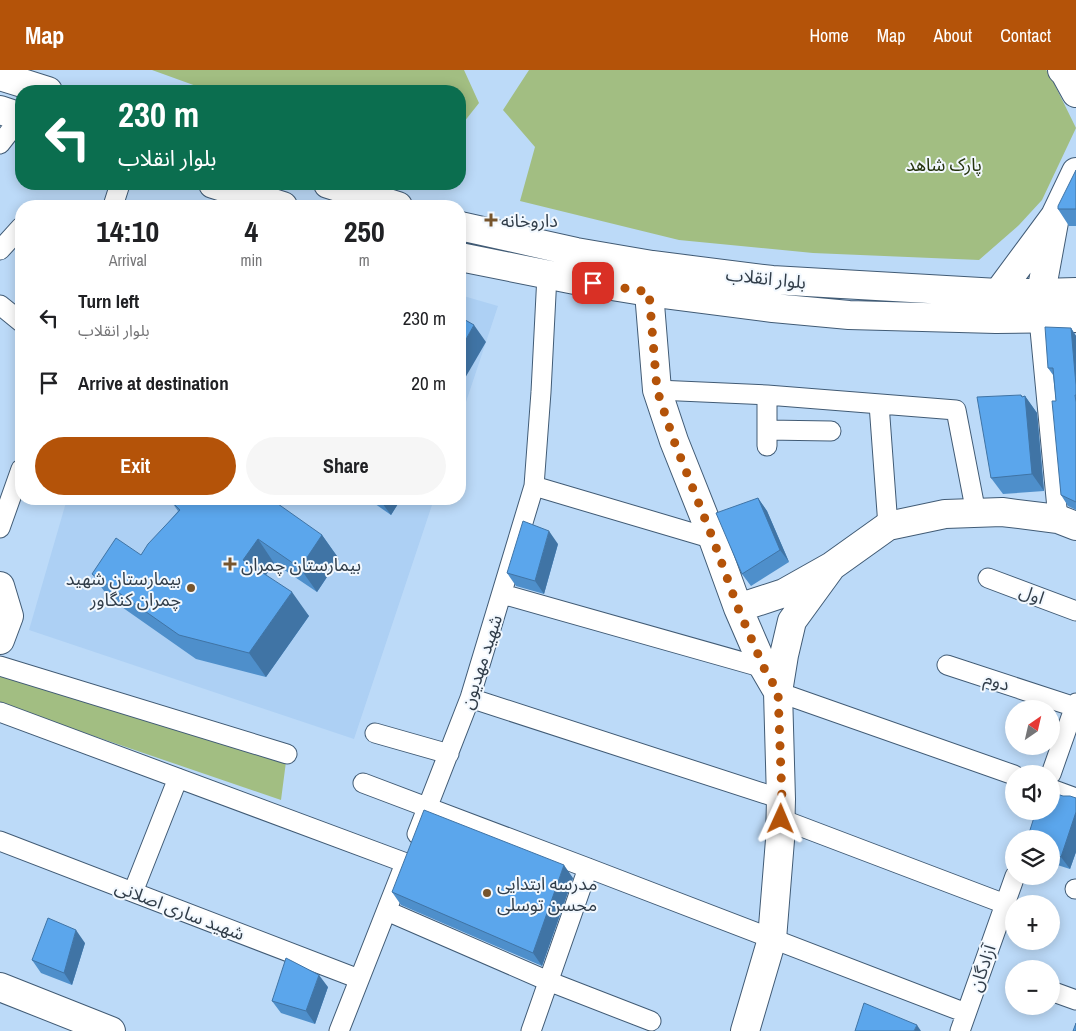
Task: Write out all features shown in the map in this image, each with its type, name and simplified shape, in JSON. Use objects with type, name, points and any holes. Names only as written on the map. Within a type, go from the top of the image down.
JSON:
[{"type":"street","points":[[0,76],[29,85]]},
{"type":"street","points":[[0,144],[14,115]]},
{"type":"street","points":[[997,306],[1055,216],[1076,172]]},
{"type":"street","points":[[232,190],[264,200]]},
{"type":"street","points":[[347,190],[379,200]]},
{"type":"street","points":[[738,608],[784,593],[832,566],[888,526],[945,514],[1002,512],[1067,522],[1040,306],[1055,216]]},
{"type":"street","name":"بلوار انقلاب","points":[[466,227],[576,252],[652,265],[997,306]]},
{"type":"street","points":[[0,250],[15,234]]},
{"type":"street","name":"بلوار انقلاب","points":[[466,258],[547,275],[649,292],[772,308],[849,315],[997,306],[1040,306],[1076,318]]},
{"type":"street","name":"شهید مهدیون","points":[[339,1031],[470,698],[534,486],[547,275]]},
{"type":"street","points":[[649,292],[657,390],[674,441],[738,608],[764,668],[778,692],[1005,772]]},
{"type":"street","name":"بلوار انقلاب","points":[[1040,306],[1076,292]]},
{"type":"street","points":[[0,305],[15,317]]},
{"type":"street","points":[[657,390],[767,395],[956,410],[976,513]]},
{"type":"street","points":[[767,395],[767,438],[830,431]]},
{"type":"street","points":[[879,404],[888,526]]},
{"type":"street","points":[[534,486],[713,539]]},
{"type":"street","points":[[0,528],[15,487]]},
{"type":"street","points":[[746,1031],[772,939],[781,809],[778,692],[784,655],[792,621],[832,566]]},
{"type":"street","name":"اول","points":[[988,578],[1076,611]]},
{"type":"street","points":[[0,586],[9,616],[0,640]]},
{"type":"street","points":[[502,594],[764,668]]},
{"type":"street","name":"دوم","points":[[947,664],[1075,705]]},
{"type":"street","points":[[0,666],[287,754]]},
{"type":"street","points":[[470,698],[781,809],[1005,904]]},
{"type":"street","points":[[1054,765],[1075,705]]},
{"type":"street","points":[[0,712],[406,863]]},
{"type":"street","points":[[375,733],[449,754]]},
{"type":"street","points":[[133,892],[178,778]]},
{"type":"street","points":[[363,783],[966,1013]]},
{"type":"street","points":[[1060,792],[1076,798]]},
{"type":"street","name":"شهید ساری اصلانی","points":[[0,841],[359,979]]},
{"type":"street","points":[[531,1031],[588,868]]},
{"type":"street","name":"آزادگان","points":[[960,1031],[1005,904]]},
{"type":"street","points":[[387,911],[548,981],[651,1021]]},
{"type":"street","points":[[0,987],[111,1031]]},
{"type":"street","points":[[1060,994],[1076,1000]]},
{"type":"shaded area","points":[[466,297],[498,306],[466,402]]},
{"type":"shaded area","name":"بیمارستان چمران","points":[[65,505],[432,505],[354,739],[29,630]]},
{"type":"green space","points":[[152,70],[464,70],[479,103],[466,119],[466,85],[193,85]]},
{"type":"green space","name":"پارک شاهد","points":[[529,70],[1046,70],[1076,128],[1042,200],[1019,225],[979,260],[813,253],[679,240],[520,201],[535,147],[503,110]]},
{"type":"green space","points":[[0,672],[287,754],[281,800],[0,704]]},
{"type":"building","points":[[1076,170],[1076,209],[1058,209],[1058,206]]},
{"type":"building","points":[[466,320],[474,325],[466,339]]},
{"type":"building","points":[[1045,327],[1071,328],[1076,385],[1076,502],[1061,495],[1052,401],[1056,401],[1053,368],[1048,368]]},
{"type":"building","points":[[1021,395],[1022,397],[1025,396],[1032,474],[991,478],[977,397]]},
{"type":"building","points":[[758,498],[780,550],[742,574],[716,513]]},
{"type":"building","name":"بیمارستان شهید چمران کنگاور","points":[[175,505],[280,505],[322,535],[300,568],[258,539],[243,560],[292,592],[249,653],[179,635],[92,574],[116,538],[141,555],[148,544],[180,510]]},
{"type":"building","points":[[523,521],[549,531],[535,581],[507,573]]},
{"type":"building","points":[[1060,795],[1076,798],[1076,812],[1061,857],[1060,830],[1030,830],[1033,820],[1060,820]]},
{"type":"building","name":"مدرسه ابتدایی محسن توسلی","points":[[424,810],[564,865],[533,953],[392,892]]},
{"type":"building","points":[[48,918],[76,930],[64,973],[32,960]]},
{"type":"building","points":[[286,958],[319,975],[306,1011],[272,1001]]},
{"type":"building","points":[[864,1003],[917,1025],[914,1031],[855,1031]]},
{"type":"place","name":"داروخانه","points":[[491,220]]},
{"type":"place","name":"بیمارستان چمران","points":[[230,564]]},
{"type":"place","name":"بیمارستان شهید چمران کنگاور","points":[[191,588]]},
{"type":"place","name":"مدرسه ابتدایی محسن توسلی","points":[[487,893]]},
{"type":"route","points":[[593,283],[649,292],[657,390],[674,441],[738,608],[764,668],[778,692],[781,819]]}]
